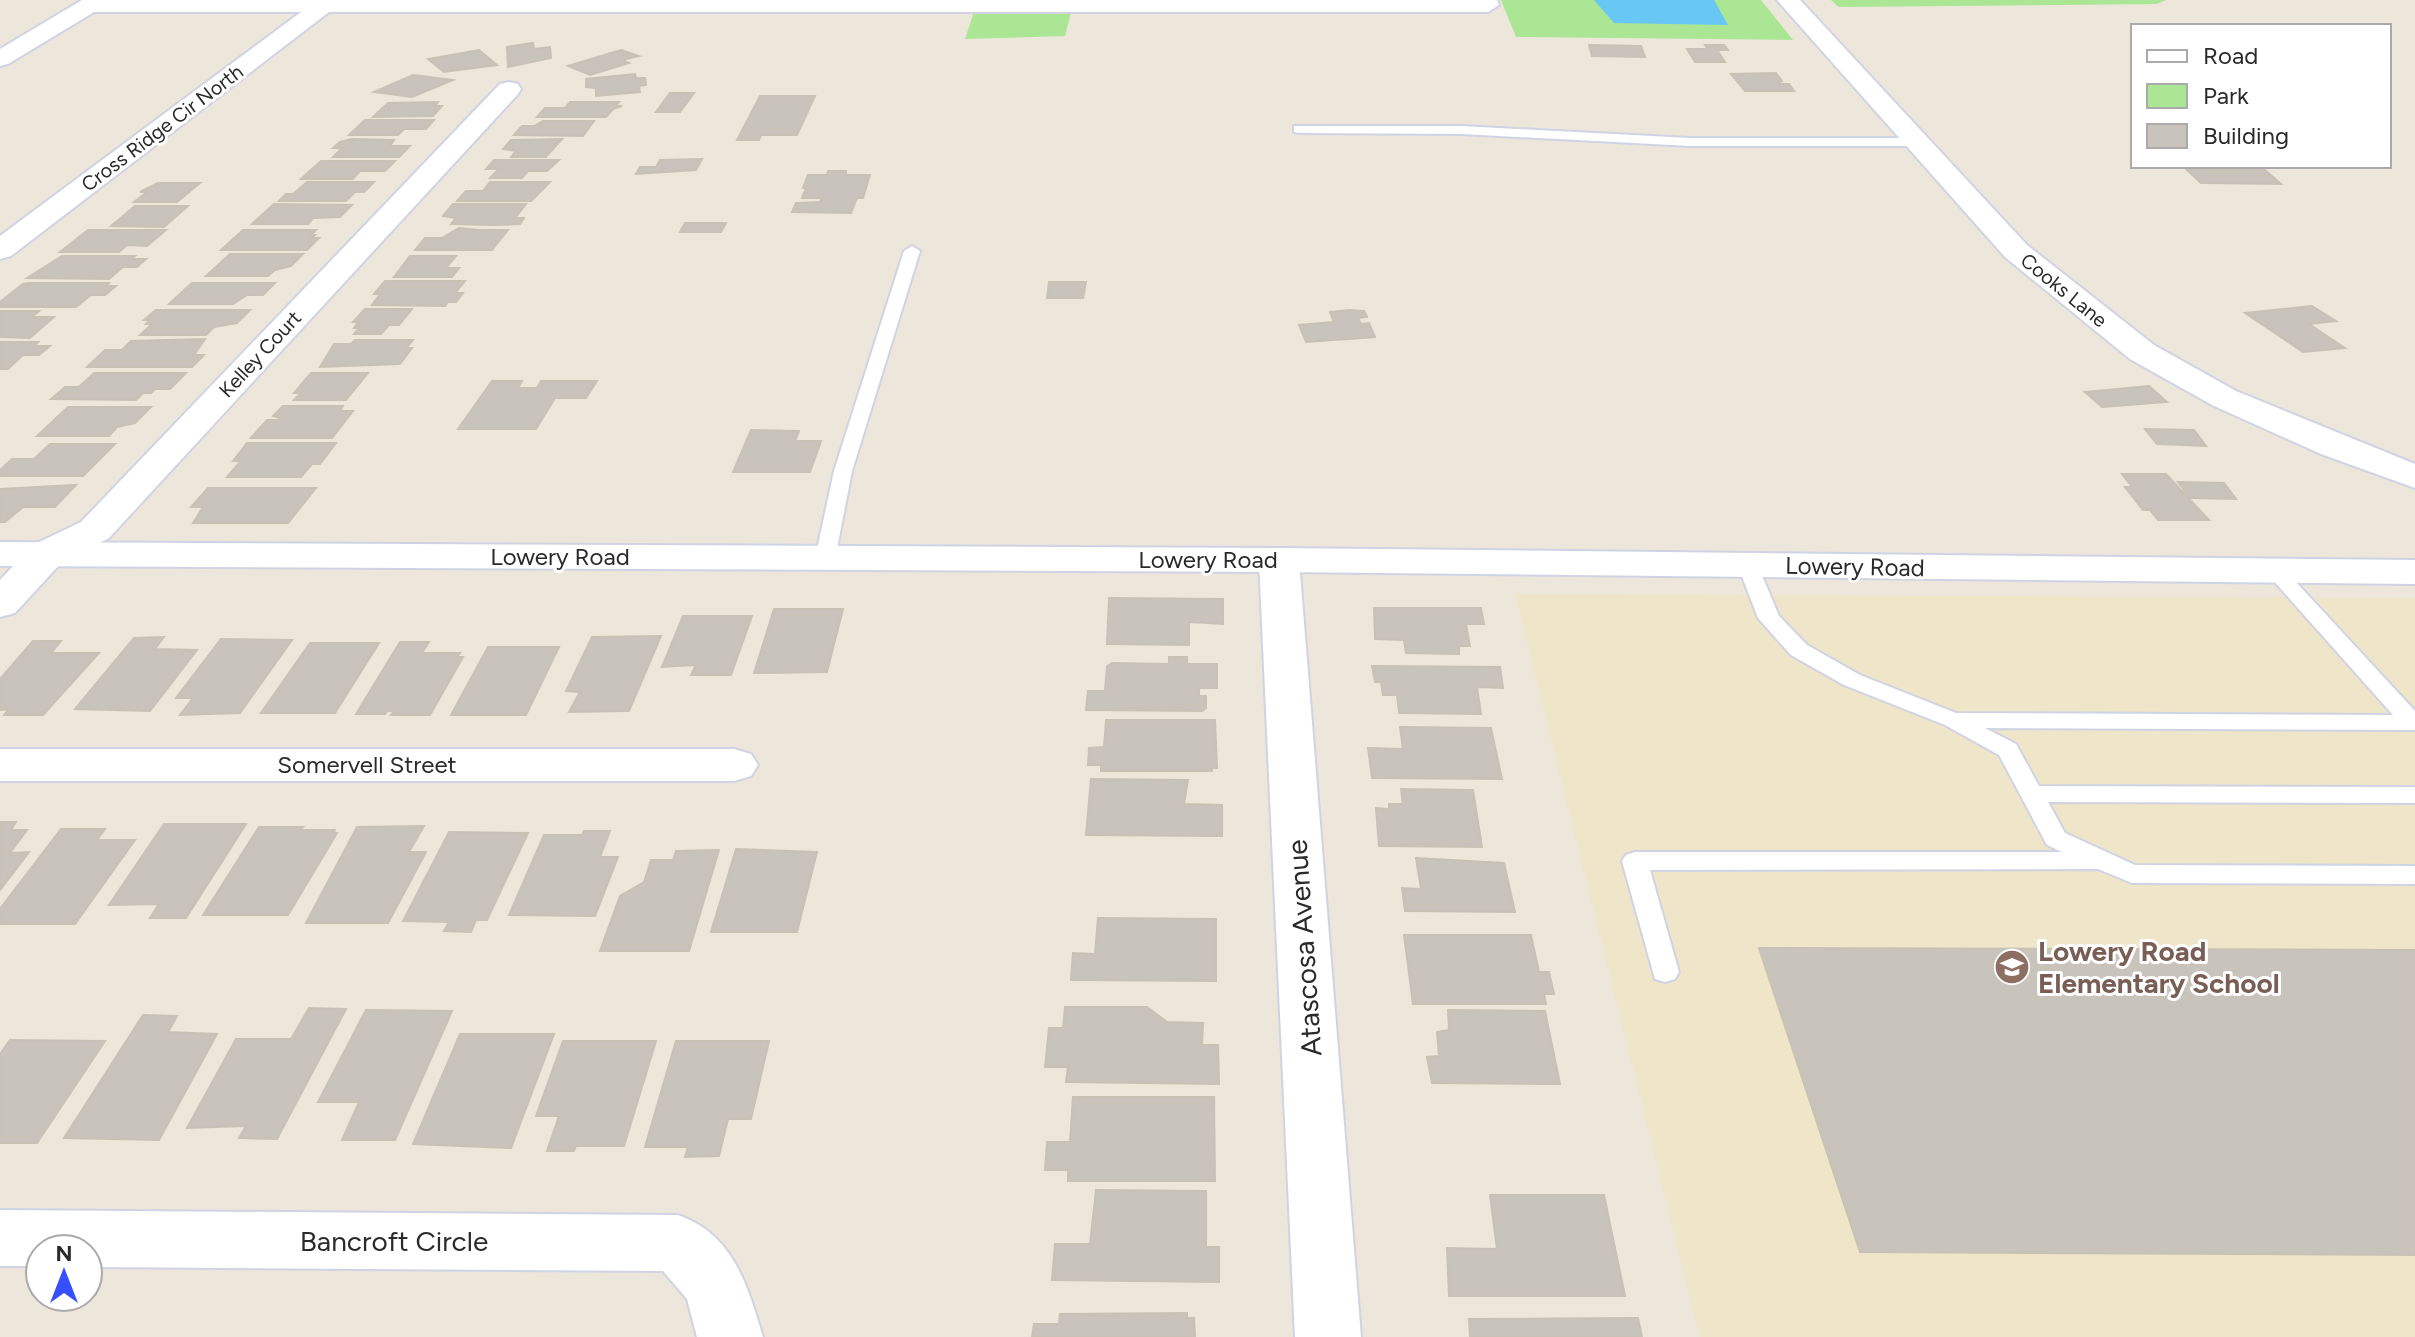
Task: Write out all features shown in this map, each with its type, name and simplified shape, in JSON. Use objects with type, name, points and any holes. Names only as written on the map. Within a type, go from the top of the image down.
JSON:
[{"type":"street","name":"Cooks Lane","points":[[1788,0],[2016,251],[2142,352],[2224,398],[2415,477]]},
{"type":"street","points":[[0,59],[94,3],[1487,3]]},
{"type":"street","points":[[835,28],[850,3]]},
{"type":"street","name":"Cross Ridge Cir North","points":[[0,250],[324,5]]},
{"type":"street","name":"Kelley Court","points":[[0,604],[47,554],[95,530],[509,89]]},
{"type":"street","name":"Lowery Road","points":[[0,554],[1279,560],[2415,572]]},
{"type":"street","name":"Atascosa Avenue","points":[[1279,560],[1328,1337]]},
{"type":"street","name":"Somervell Street","points":[[0,765],[734,765]]},
{"type":"street","name":"Bancroft Circle","points":[[0,1238],[678,1243],[715,1285],[730,1337]]},
{"type":"lane","points":[[1299,129],[1461,130],[1690,142],[1918,142]]},
{"type":"lane","points":[[825,559],[847,458],[912,251]]},
{"type":"lane","points":[[1748,566],[1769,618],[1799,650],[1852,680],[1953,720],[2008,750],[2056,839],[2132,874],[2415,875]]},
{"type":"lane","points":[[2275,571],[2412,722]]},
{"type":"lane","points":[[1953,720],[2412,722]]},
{"type":"lane","points":[[2032,794],[2415,795]]},
{"type":"lane","points":[[1665,972],[1635,861],[2104,861]]},
{"type":"shaded area","name":"Lowery Road Elementary School","points":[[1515,594],[2415,598],[2415,1337],[1700,1337]]},
{"type":"green space","points":[[978,0],[1074,0],[1065,36],[965,39]]},
{"type":"green space","points":[[1501,0],[1761,0],[1793,40],[1516,37]]},
{"type":"green space","points":[[1831,0],[2166,0],[2157,4],[1839,7]]},
{"type":"water","points":[[1594,0],[1714,0],[1728,25],[1614,23]]},
{"type":"building","points":[[533,43],[534,49],[550,47],[551,58],[508,67],[507,47]]},
{"type":"building","points":[[1589,45],[1641,46],[1645,57],[1592,56]]},
{"type":"building","points":[[1705,45],[1724,45],[1728,50],[1717,50],[1725,62],[1695,62],[1687,49],[1708,49]]},
{"type":"building","points":[[479,50],[497,65],[444,72],[428,59]]},
{"type":"building","points":[[621,50],[639,56],[622,60],[629,63],[590,75],[568,66]]},
{"type":"building","points":[[1776,73],[1781,84],[1789,84],[1794,91],[1745,91],[1731,74]]},
{"type":"building","points":[[635,74],[636,78],[645,78],[646,85],[639,86],[640,92],[596,96],[596,88],[586,87],[586,79]]},
{"type":"building","points":[[413,75],[453,80],[412,97],[374,92]]},
{"type":"building","points":[[670,93],[694,93],[680,112],[656,112]]},
{"type":"building","points":[[760,96],[815,96],[797,135],[761,135],[759,140],[737,140]]},
{"type":"building","points":[[438,102],[435,106],[442,106],[433,116],[373,117],[388,103]]},
{"type":"building","points":[[570,102],[619,102],[616,106],[622,106],[613,109],[606,117],[537,117],[545,108],[565,108]]},
{"type":"building","points":[[365,120],[434,120],[426,129],[404,129],[398,135],[349,135]]},
{"type":"building","points":[[543,121],[594,121],[583,136],[514,135],[522,126],[534,126]]},
{"type":"building","points":[[352,139],[394,140],[390,146],[410,146],[399,157],[333,157],[342,148],[333,148],[340,142]]},
{"type":"building","points":[[562,139],[546,157],[511,157],[516,151],[503,149],[511,140]]},
{"type":"building","points":[[702,159],[696,170],[636,174],[640,167],[656,167],[660,160]]},
{"type":"building","points":[[494,160],[559,160],[547,171],[528,171],[522,178],[490,178],[499,169],[486,169]]},
{"type":"building","points":[[321,161],[395,161],[385,171],[360,171],[353,179],[301,179]]},
{"type":"building","points":[[2186,169],[2265,170],[2281,184],[2201,183]]},
{"type":"building","points":[[828,171],[870,175],[863,198],[857,198],[851,213],[792,212],[796,203],[820,202],[822,198],[802,198],[806,188],[803,188],[808,175],[827,175]]},
{"type":"building","points":[[307,182],[374,182],[364,192],[355,192],[346,201],[279,201]]},
{"type":"building","points":[[490,182],[550,182],[531,201],[457,201],[466,191],[483,191]]},
{"type":"building","points":[[158,183],[200,183],[177,202],[134,202],[147,192],[140,192]]},
{"type":"building","points":[[274,204],[352,205],[340,217],[313,218],[308,224],[252,224]]},
{"type":"building","points":[[453,204],[526,204],[515,218],[524,218],[520,224],[495,225],[451,224],[456,218],[443,216]]},
{"type":"building","points":[[135,206],[188,206],[164,227],[111,226]]},
{"type":"building","points":[[685,223],[726,223],[721,232],[680,232]]},
{"type":"building","points":[[459,228],[508,230],[492,250],[415,250],[425,238],[442,238]]},
{"type":"building","points":[[88,230],[166,230],[147,246],[127,245],[119,252],[60,252]]},
{"type":"building","points":[[243,230],[316,230],[312,238],[319,238],[307,250],[221,250]]},
{"type":"building","points":[[230,254],[303,254],[291,266],[275,270],[268,276],[206,276]]},
{"type":"building","points":[[62,256],[135,256],[132,259],[146,259],[137,267],[123,267],[109,279],[27,278]]},
{"type":"building","points":[[410,256],[456,256],[446,268],[459,268],[452,277],[394,277]]},
{"type":"building","points":[[385,281],[465,281],[455,293],[463,293],[456,302],[448,302],[445,306],[372,305],[380,294],[374,294]]},
{"type":"building","points":[[1049,282],[1086,282],[1083,298],[1047,298]]},
{"type":"building","points":[[109,283],[106,286],[116,286],[105,295],[91,295],[76,307],[0,307],[0,302],[23,284]]},
{"type":"building","points":[[192,283],[275,283],[263,295],[247,295],[233,304],[169,304]]},
{"type":"building","points":[[2312,306],[2336,321],[2309,324],[2345,348],[2303,352],[2245,313]]},
{"type":"building","points":[[365,309],[412,309],[399,325],[389,325],[381,334],[354,334],[359,328],[354,328],[358,322],[353,322]]},
{"type":"building","points":[[156,310],[250,310],[237,323],[214,327],[206,335],[140,335],[152,324],[146,324],[150,320],[144,320]]},
{"type":"building","points":[[0,311],[39,311],[32,317],[54,317],[30,338],[0,337]]},
{"type":"building","points":[[1364,311],[1367,317],[1358,318],[1361,324],[1369,323],[1375,337],[1306,342],[1299,325],[1334,322],[1330,312]]},
{"type":"building","points":[[205,339],[194,355],[204,355],[192,367],[87,367],[105,350],[122,350],[131,341]]},
{"type":"building","points":[[355,340],[413,340],[406,348],[412,348],[400,364],[320,367],[334,344],[351,344]]},
{"type":"building","points":[[0,342],[38,342],[34,346],[50,346],[39,355],[23,355],[8,369],[0,369]]},
{"type":"building","points":[[94,373],[186,373],[170,389],[155,389],[151,393],[143,393],[136,400],[51,399],[65,387],[79,387]]},
{"type":"building","points":[[311,373],[368,373],[346,400],[294,400],[301,393],[294,393]]},
{"type":"building","points":[[492,381],[522,381],[518,388],[537,388],[541,381],[597,381],[586,398],[555,398],[536,429],[458,429]]},
{"type":"building","points":[[2149,386],[2167,402],[2102,407],[2085,392]]},
{"type":"building","points":[[283,406],[343,406],[340,411],[353,411],[332,438],[251,438],[267,420],[279,420],[273,416]]},
{"type":"building","points":[[68,407],[151,407],[135,423],[117,427],[109,436],[37,436]]},
{"type":"building","points":[[2145,429],[2194,430],[2206,446],[2157,444]]},
{"type":"building","points":[[751,430],[799,431],[795,441],[821,441],[810,472],[733,472]]},
{"type":"building","points":[[247,443],[336,443],[320,464],[312,464],[301,477],[227,477],[241,461],[233,461]]},
{"type":"building","points":[[50,444],[115,444],[83,476],[0,476],[0,470],[12,459],[34,459]]},
{"type":"building","points":[[2122,474],[2166,474],[2209,520],[2158,520],[2150,510],[2143,510],[2125,487],[2132,487]]},
{"type":"building","points":[[2178,482],[2224,483],[2236,499],[2190,498]]},
{"type":"building","points":[[76,485],[55,507],[23,507],[5,522],[0,522],[0,489]]},
{"type":"building","points":[[208,488],[316,488],[288,523],[193,523],[203,507],[191,507]]},
{"type":"building","points":[[1109,598],[1223,599],[1223,624],[1189,622],[1189,645],[1107,644]]},
{"type":"building","points":[[1374,608],[1481,608],[1484,624],[1466,624],[1470,646],[1459,646],[1459,654],[1406,653],[1404,640],[1375,639]]},
{"type":"building","points":[[774,609],[843,609],[827,672],[754,673]]},
{"type":"building","points":[[683,616],[752,616],[731,675],[691,675],[696,665],[662,667]]},
{"type":"building","points":[[661,636],[629,711],[569,712],[580,692],[566,691],[592,637]]},
{"type":"building","points":[[164,637],[155,649],[197,650],[150,711],[75,709],[134,638]]},
{"type":"building","points":[[221,639],[292,640],[240,713],[180,715],[193,698],[176,698]]},
{"type":"building","points":[[33,641],[61,641],[51,653],[99,653],[43,715],[4,715],[9,709],[0,710],[0,679]]},
{"type":"building","points":[[400,642],[429,642],[422,653],[460,653],[457,657],[463,657],[430,715],[391,715],[394,711],[356,714]]},
{"type":"building","points":[[310,643],[379,643],[335,713],[261,713]]},
{"type":"building","points":[[488,647],[559,647],[526,715],[451,715]]},
{"type":"building","points":[[1169,657],[1187,657],[1187,664],[1217,664],[1217,688],[1199,688],[1199,696],[1206,696],[1206,708],[1202,711],[1086,710],[1088,691],[1105,691],[1107,666],[1112,663],[1169,664]]},
{"type":"building","points":[[1372,666],[1500,667],[1503,688],[1477,687],[1481,714],[1399,713],[1397,695],[1383,695],[1381,682],[1375,682]]},
{"type":"building","points":[[1106,720],[1215,720],[1217,768],[1212,768],[1212,771],[1101,771],[1101,765],[1088,765],[1089,748],[1104,747]]},
{"type":"building","points":[[1400,727],[1491,728],[1502,779],[1372,778],[1368,748],[1403,749]]},
{"type":"building","points":[[1091,779],[1188,780],[1184,804],[1222,805],[1222,836],[1086,835]]},
{"type":"building","points":[[1401,789],[1473,790],[1482,847],[1379,846],[1376,808],[1389,809],[1389,804],[1403,804]]},
{"type":"building","points":[[0,822],[16,822],[11,830],[27,830],[10,853],[29,852],[0,890]]},
{"type":"building","points":[[164,824],[246,824],[186,918],[150,918],[159,904],[109,905]]},
{"type":"building","points":[[424,826],[409,852],[426,852],[388,923],[306,923],[357,827]]},
{"type":"building","points":[[259,827],[303,827],[300,830],[335,830],[334,833],[337,833],[288,915],[203,915]]},
{"type":"building","points":[[61,829],[105,829],[97,840],[135,840],[75,924],[0,924],[0,909]]},
{"type":"building","points":[[584,831],[610,831],[600,857],[618,857],[595,916],[509,915],[544,835],[582,835]]},
{"type":"building","points":[[449,832],[528,833],[487,920],[476,920],[471,932],[444,931],[449,922],[403,921]]},
{"type":"building","points":[[736,849],[817,852],[797,932],[711,932]]},
{"type":"building","points":[[719,850],[689,951],[600,951],[620,896],[644,882],[651,860],[673,860],[676,851]]},
{"type":"building","points":[[1416,858],[1504,863],[1515,912],[1405,911],[1402,888],[1421,889]]},
{"type":"building","points":[[1098,918],[1216,919],[1216,981],[1071,980],[1073,953],[1095,954]]},
{"type":"building","points":[[1404,935],[1531,935],[1539,972],[1549,972],[1554,994],[1544,994],[1546,1004],[1413,1004]]},
{"type":"building","points":[[1759,948],[2415,950],[2415,1255],[1860,1252]]},
{"type":"building","points":[[1065,1007],[1147,1007],[1167,1022],[1203,1023],[1202,1045],[1218,1045],[1219,1084],[1066,1082],[1068,1067],[1045,1067],[1049,1028],[1063,1028]]},
{"type":"building","points":[[309,1008],[346,1009],[277,1139],[239,1138],[246,1126],[187,1128],[236,1039],[291,1039]]},
{"type":"building","points":[[366,1010],[452,1011],[395,1140],[342,1140],[359,1102],[318,1102]]},
{"type":"building","points":[[1448,1010],[1545,1011],[1560,1084],[1432,1083],[1427,1057],[1439,1056],[1437,1032],[1449,1030]]},
{"type":"building","points":[[143,1015],[177,1016],[168,1032],[217,1034],[159,1140],[64,1138]]},
{"type":"building","points":[[460,1034],[554,1034],[511,1148],[413,1144]]},
{"type":"building","points":[[10,1040],[105,1041],[37,1143],[0,1143],[0,1054]]},
{"type":"building","points":[[563,1041],[656,1041],[624,1146],[576,1146],[574,1151],[547,1151],[559,1116],[536,1116]]},
{"type":"building","points":[[676,1041],[769,1041],[751,1119],[728,1119],[719,1156],[685,1157],[688,1147],[645,1147]]},
{"type":"building","points":[[1073,1097],[1214,1097],[1215,1181],[1068,1181],[1068,1170],[1045,1170],[1047,1142],[1070,1142]]},
{"type":"building","points":[[1096,1190],[1206,1191],[1206,1247],[1219,1247],[1219,1282],[1052,1280],[1055,1244],[1090,1244]]},
{"type":"building","points":[[1490,1195],[1604,1195],[1625,1296],[1449,1296],[1447,1248],[1497,1249]]},
{"type":"building","points":[[1187,1313],[1187,1318],[1194,1318],[1195,1337],[1032,1337],[1034,1324],[1059,1324],[1060,1314]]},
{"type":"building","points":[[1638,1318],[1642,1337],[1470,1337],[1469,1319]]},
{"type":"place","name":"Lowery Road Elementary School","points":[[2012,967]]}]
